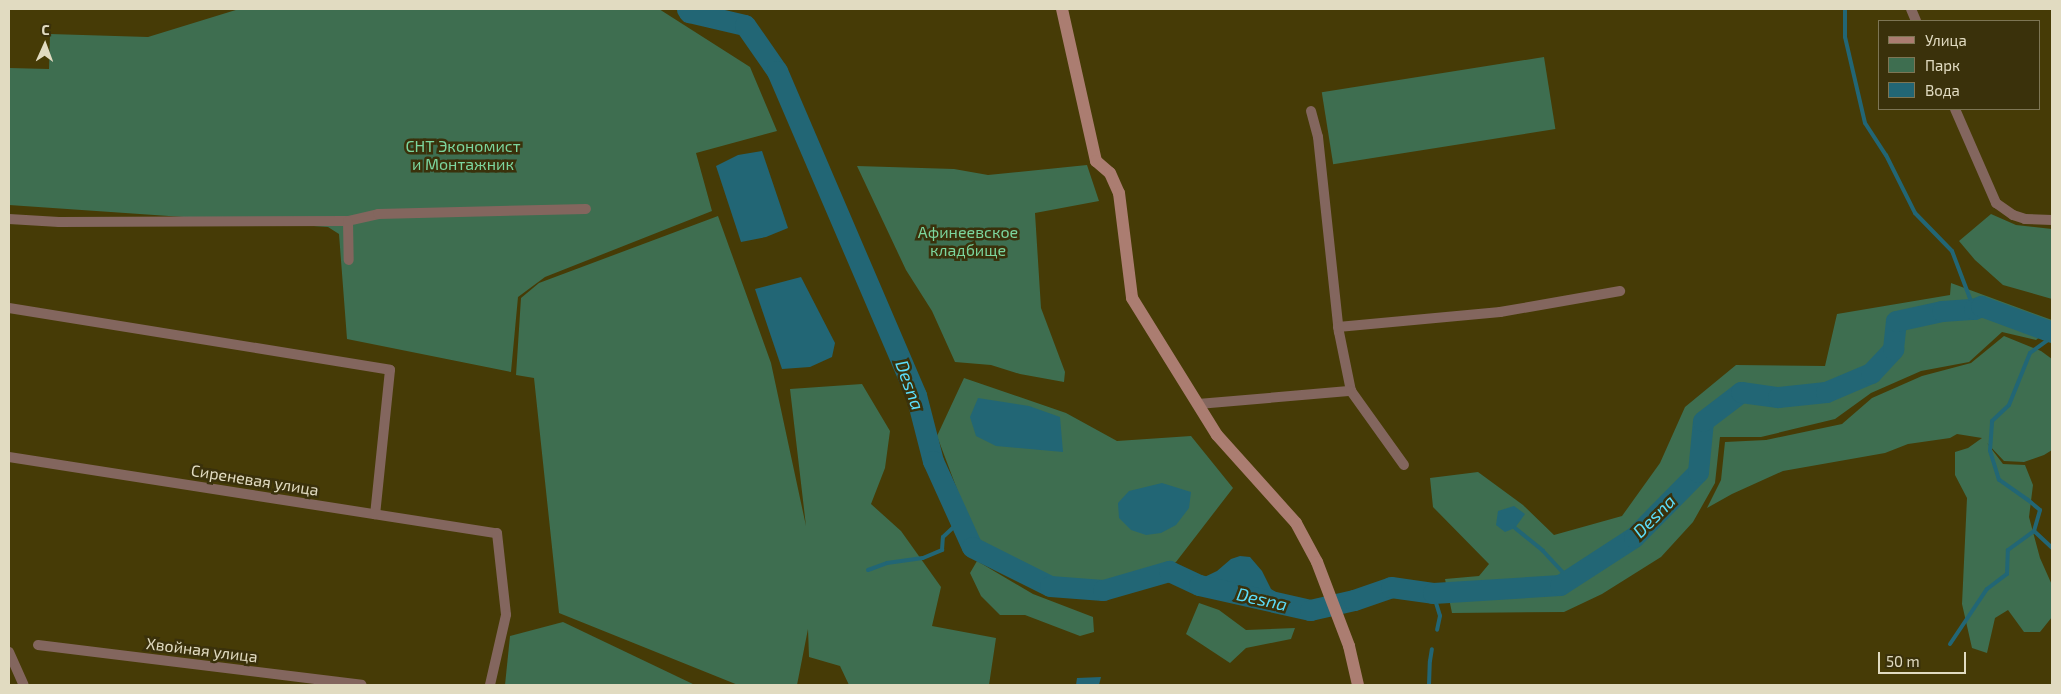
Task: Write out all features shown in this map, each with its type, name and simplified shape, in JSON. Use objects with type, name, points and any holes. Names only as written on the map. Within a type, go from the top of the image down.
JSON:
[{"type":"street","points":[[1062,9],[1096,161],[1110,173],[1119,193],[1132,298],[1217,435],[1296,524],[1318,562],[1349,646],[1358,685]]},
{"type":"street","points":[[1955,110],[1996,203],[2013,215],[2025,219],[2052,220]]},
{"type":"street","points":[[1311,111],[1318,137],[1338,327],[1351,391],[1404,465]]},
{"type":"street","points":[[9,219],[59,222],[348,221],[378,214],[586,209]]},
{"type":"street","points":[[348,221],[349,260]]},
{"type":"street","points":[[1338,327],[1500,312],[1620,291]]},
{"type":"street","points":[[9,308],[390,370],[375,514]]},
{"type":"street","points":[[1198,404],[1351,391]]},
{"type":"street","name":"Сиреневая улица","points":[[9,457],[497,533],[506,615],[490,685]]},
{"type":"street","name":"Хвойная улица","points":[[38,645],[362,685]]},
{"type":"street","points":[[9,652],[24,685]]},
{"type":"green space","name":"СНТ Экономист и Монтажник","points":[[239,9],[659,9],[750,67],[777,131],[696,153],[712,211],[545,277],[518,297],[511,372],[347,339],[339,234],[328,227],[9,205],[9,68],[49,69],[50,34],[148,37]]},
{"type":"green space","points":[[1544,57],[1555,129],[1333,164],[1322,92]]},
{"type":"green space","name":"Афинеевское кладбище","points":[[1087,165],[1099,201],[1035,213],[1041,308],[1065,372],[1064,382],[1020,374],[991,365],[955,362],[932,311],[906,270],[857,166],[954,169],[988,175]]},
{"type":"green space","points":[[1991,214],[2016,225],[2052,229],[2052,299],[2003,285],[1975,260],[1959,241]]},
{"type":"green space","points":[[718,216],[771,363],[806,526],[790,389],[862,384],[890,431],[885,468],[871,504],[901,531],[941,587],[932,626],[996,638],[989,685],[849,685],[840,666],[809,657],[808,629],[797,685],[738,685],[559,613],[534,378],[516,375],[521,298],[539,283]]},
{"type":"green space","points":[[1951,283],[2052,320],[2052,327],[2036,340],[2002,332],[1969,362],[1921,371],[1871,393],[1835,419],[1761,437],[1720,437],[1715,483],[1693,522],[1661,557],[1602,594],[1564,612],[1452,613],[1445,579],[1479,576],[1489,564],[1433,507],[1430,478],[1478,472],[1523,505],[1554,535],[1622,516],[1660,463],[1685,407],[1736,365],[1825,366],[1837,314],[1950,295]]},
{"type":"green space","points":[[2004,336],[2041,351],[2052,359],[2052,450],[2024,462],[2004,461],[1987,443],[2003,464],[2025,465],[2033,485],[2029,517],[2040,558],[2052,585],[2052,617],[2040,632],[2024,632],[2008,610],[1995,618],[1987,653],[1972,648],[1962,604],[1967,498],[1955,475],[1955,452],[1968,448],[1982,438],[1957,434],[1950,438],[1908,444],[1885,453],[1783,471],[1732,494],[1707,508],[1721,480],[1725,442],[1766,440],[1842,424],[1872,398],[1922,376],[1971,363]]},
{"type":"green space","points":[[964,378],[1066,413],[1117,441],[1191,436],[1233,488],[1176,562],[1100,585],[1050,580],[977,542],[937,436]]},
{"type":"green space","points":[[977,561],[1033,594],[1093,617],[1094,632],[1080,636],[1025,615],[1000,615],[981,596],[970,573]]},
{"type":"green space","points":[[1199,603],[1219,610],[1246,630],[1295,628],[1291,639],[1246,648],[1230,663],[1186,634]]},
{"type":"green space","points":[[563,622],[695,685],[505,685],[510,636]]},
{"type":"water","points":[[762,151],[788,228],[766,237],[741,242],[716,166],[738,155]]},
{"type":"water","points":[[801,277],[835,343],[832,357],[810,367],[782,369],[755,289]]},
{"type":"water","points":[[978,398],[1029,406],[1060,417],[1063,452],[996,446],[976,436],[970,417]]},
{"type":"water","points":[[1162,483],[1191,492],[1189,508],[1176,525],[1161,533],[1146,535],[1131,530],[1119,518],[1118,503],[1129,491]]},
{"type":"water","points":[[1514,506],[1525,514],[1515,528],[1505,532],[1496,525],[1498,511]]},
{"type":"water","points":[[1240,556],[1250,557],[1262,571],[1271,589],[1300,607],[1199,585],[1194,582],[1217,571],[1231,559]]},
{"type":"water","points":[[1101,677],[1099,685],[1076,685],[1077,678]]},
{"type":"waterway","name":"Desna","points":[[687,9],[689,12],[745,25],[777,71],[916,395],[933,461],[972,547],[1050,586],[1103,590],[1169,571],[1199,585],[1310,610],[1354,600],[1391,587],[1433,593],[1560,585],[1634,537],[1698,472],[1703,421],[1741,392],[1778,397],[1826,392],[1871,373],[1893,349],[1896,321],[1942,311],[1974,309],[1981,306],[2052,332]]},
{"type":"waterway","points":[[1845,9],[1845,37],[1865,123],[1886,155],[1915,213],[1952,251],[1974,309]]},
{"type":"waterway","points":[[1950,644],[1987,589],[2007,574],[2008,550],[2034,531],[2040,510],[1999,480],[1990,451],[1992,421],[2009,405],[2030,353],[2052,337]]},
{"type":"waterway","points":[[868,570],[887,563],[923,558],[942,550],[943,537],[960,521]]},
{"type":"waterway","points":[[1515,528],[1543,551],[1569,579]]},
{"type":"waterway","points":[[2034,531],[2052,548]]},
{"type":"waterway","points":[[1433,593],[1440,616],[1437,630]]},
{"type":"waterway","points":[[1429,685],[1432,649]]}]
